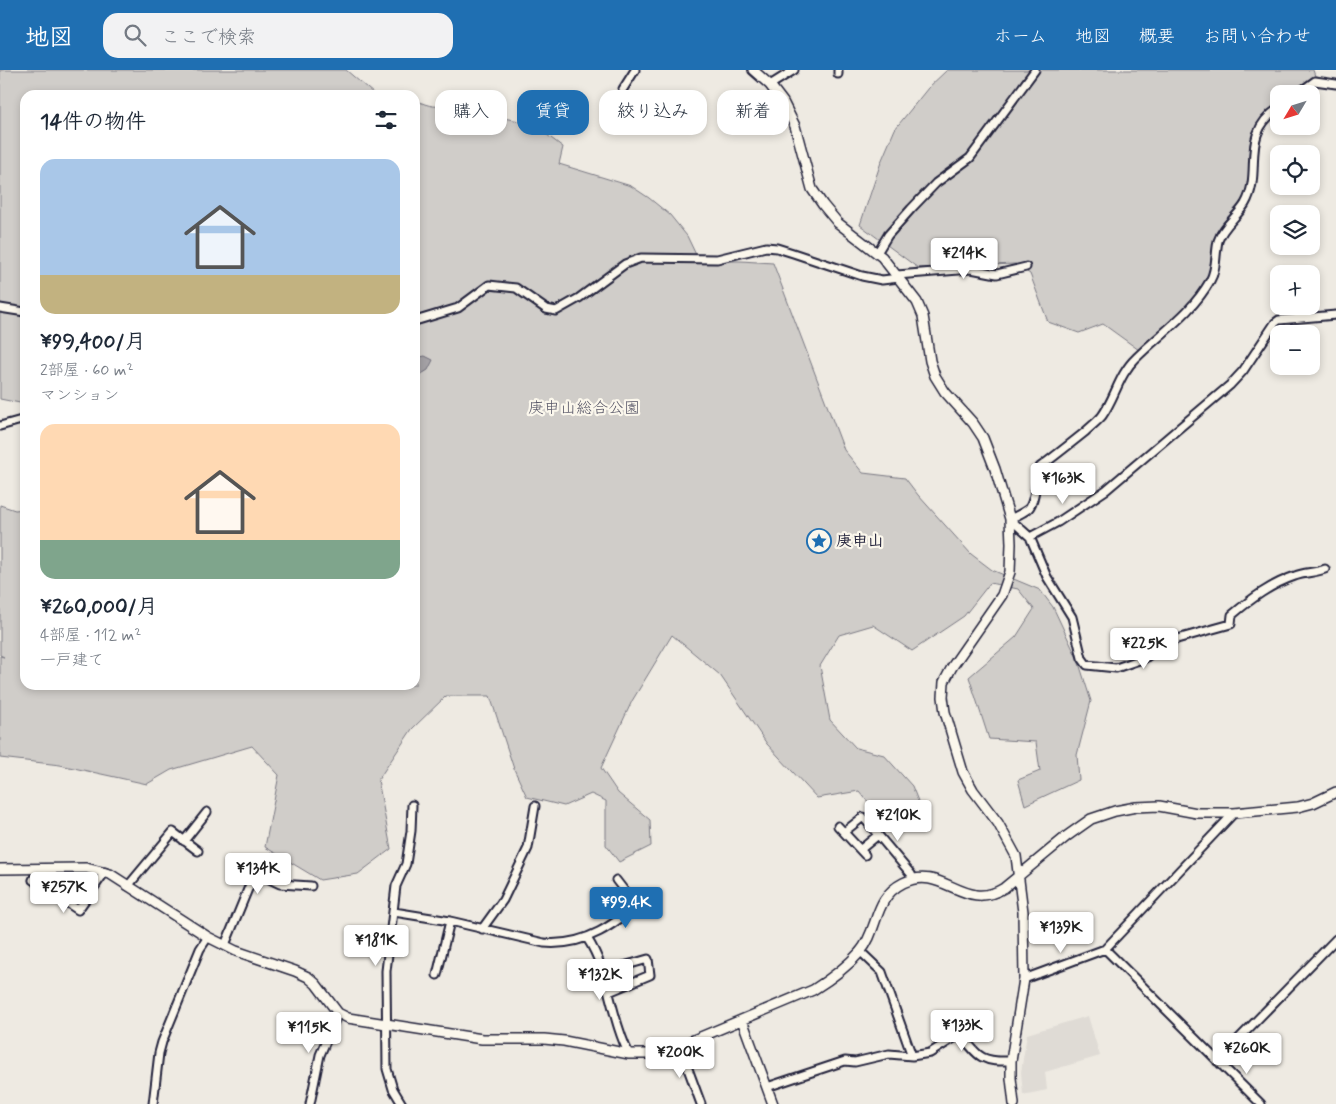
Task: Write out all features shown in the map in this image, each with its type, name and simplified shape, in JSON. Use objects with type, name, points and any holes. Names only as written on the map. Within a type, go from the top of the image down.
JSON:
[{"type":"street","points":[[623,89],[636,70]]},
{"type":"street","points":[[753,70],[770,85],[784,102],[795,126],[812,189],[838,222],[877,253],[898,276],[917,302],[923,316],[930,361],[935,376],[945,392],[973,423],[983,438],[995,468],[1010,519],[1010,572],[1002,595],[952,667],[944,682],[943,697],[945,712],[963,772],[973,790],[998,823],[1016,856],[1023,912],[1024,979],[1011,1062],[1014,1104]]},
{"type":"street","points":[[770,85],[794,70]]},
{"type":"street","points":[[877,253],[888,235],[911,209],[936,184],[970,158],[1035,70]]},
{"type":"street","points":[[1309,85],[1315,80],[1336,84]]},
{"type":"street","points":[[1010,519],[1028,509],[1033,502],[1036,476],[1040,468],[1100,419],[1120,379],[1135,359],[1190,308],[1202,294],[1214,272],[1222,232],[1244,205],[1250,192],[1254,144],[1262,124],[1270,113]]},
{"type":"street","points":[[420,319],[458,308],[490,285],[516,288],[546,309],[556,311],[579,298],[625,264],[641,258],[717,258],[766,247],[785,250],[867,278],[882,280],[898,276],[971,269],[997,274],[1026,267]]},
{"type":"street","points":[[0,308],[20,311]]},
{"type":"street","points":[[1030,537],[1058,522],[1106,490],[1223,392],[1243,371],[1275,323],[1279,320],[1336,315]]},
{"type":"street","points":[[0,426],[20,420]]},
{"type":"street","points":[[1010,519],[1030,537],[1047,577],[1072,617],[1082,658],[1087,665],[1116,668],[1145,658],[1157,649],[1177,639],[1231,624],[1232,615],[1251,599],[1274,585],[1297,575],[1325,569]]},
{"type":"street","points":[[0,869],[86,868],[105,872],[208,937],[236,951],[308,977],[316,984],[338,1013],[357,1020],[482,1039],[544,1039],[564,1041],[629,1054],[660,1054],[813,990],[829,979],[860,951],[871,934],[880,904],[901,884],[913,878],[924,877],[971,895],[981,897],[993,895],[1091,819],[1115,811],[1136,807],[1159,806],[1197,813],[1234,813],[1298,808],[1336,792]]},
{"type":"street","points":[[402,1104],[393,1089],[387,1069],[386,971],[396,886],[406,864],[411,831],[412,805]]},
{"type":"street","points":[[482,929],[503,900],[528,848],[535,806]]},
{"type":"street","points":[[184,841],[207,812]]},
{"type":"street","points":[[1024,979],[1105,949],[1234,813]]},
{"type":"street","points":[[844,832],[863,817],[913,878]]},
{"type":"street","points":[[838,826],[863,852],[878,835]]},
{"type":"street","points":[[128,886],[173,832],[198,851]]},
{"type":"street","points":[[38,868],[33,880],[78,910],[105,872]]},
{"type":"street","points":[[225,945],[255,872],[280,884],[311,886]]},
{"type":"street","points":[[616,880],[636,906]]},
{"type":"street","points":[[394,912],[450,921],[560,945],[587,938],[616,923],[649,896]]},
{"type":"street","points":[[438,975],[450,921]]},
{"type":"street","points":[[153,1104],[162,1042],[200,949],[208,937]]},
{"type":"street","points":[[587,938],[606,981],[623,1042],[629,1054]]},
{"type":"street","points":[[1217,1061],[1336,939]]},
{"type":"street","points":[[1105,949],[1261,1104]]},
{"type":"street","points":[[860,951],[882,972],[912,1056]]},
{"type":"street","points":[[606,981],[620,967],[648,959],[650,975],[609,992]]},
{"type":"street","points":[[310,1104],[320,1054],[338,1013]]},
{"type":"street","points":[[742,1020],[773,1104]]},
{"type":"street","points":[[767,1087],[845,1060],[855,1062],[889,1054],[912,1056],[930,1053],[957,1036],[967,1041],[985,1059],[1011,1062]]},
{"type":"street","points":[[680,1047],[701,1104]]},
{"type":"shaded area","points":[[425,356],[433,360],[428,370],[420,375],[420,357]]},
{"type":"shaded area","points":[[1088,1016],[1100,1056],[1045,1072],[1047,1090],[1023,1095],[1021,1072],[1027,1034]]},
{"type":"green space","points":[[0,70],[346,70],[369,90],[20,90],[20,403],[0,399]]},
{"type":"green space","points":[[947,70],[1313,70],[1315,76],[1302,85],[1270,85],[1270,110],[1260,120],[1250,144],[1251,174],[1246,199],[1230,215],[1215,240],[1208,276],[1187,307],[1139,350],[1103,324],[1079,333],[1048,322],[1030,274],[1015,264],[918,268],[860,225],[881,162],[895,129],[928,88]]},
{"type":"green space","name":"庚申山総合公園","points":[[420,102],[435,106],[435,135],[507,135],[507,119],[517,120],[517,135],[547,135],[563,147],[559,164],[631,186],[649,198],[670,215],[687,236],[698,259],[702,261],[773,263],[844,450],[863,473],[905,478],[971,554],[992,570],[1040,590],[1053,607],[1078,660],[1091,701],[1077,755],[1079,780],[1025,805],[1018,780],[1040,771],[1036,742],[989,739],[969,677],[1016,637],[1034,609],[1018,589],[990,583],[964,616],[912,651],[873,625],[839,635],[820,666],[830,720],[856,748],[884,755],[912,786],[922,811],[906,830],[883,820],[859,791],[817,798],[767,744],[720,675],[672,635],[632,701],[601,768],[618,793],[650,820],[651,846],[619,862],[606,845],[606,801],[591,794],[564,806],[527,797],[514,769],[490,696],[446,696],[412,729],[378,780],[391,849],[358,874],[320,880],[265,847],[279,775],[252,746],[171,770],[147,784],[60,765],[0,758],[0,656],[4,657],[0,655],[0,505],[15,510],[20,510],[20,690],[420,690]]},
{"type":"place","name":"庚申山","points":[[819,541]]}]
